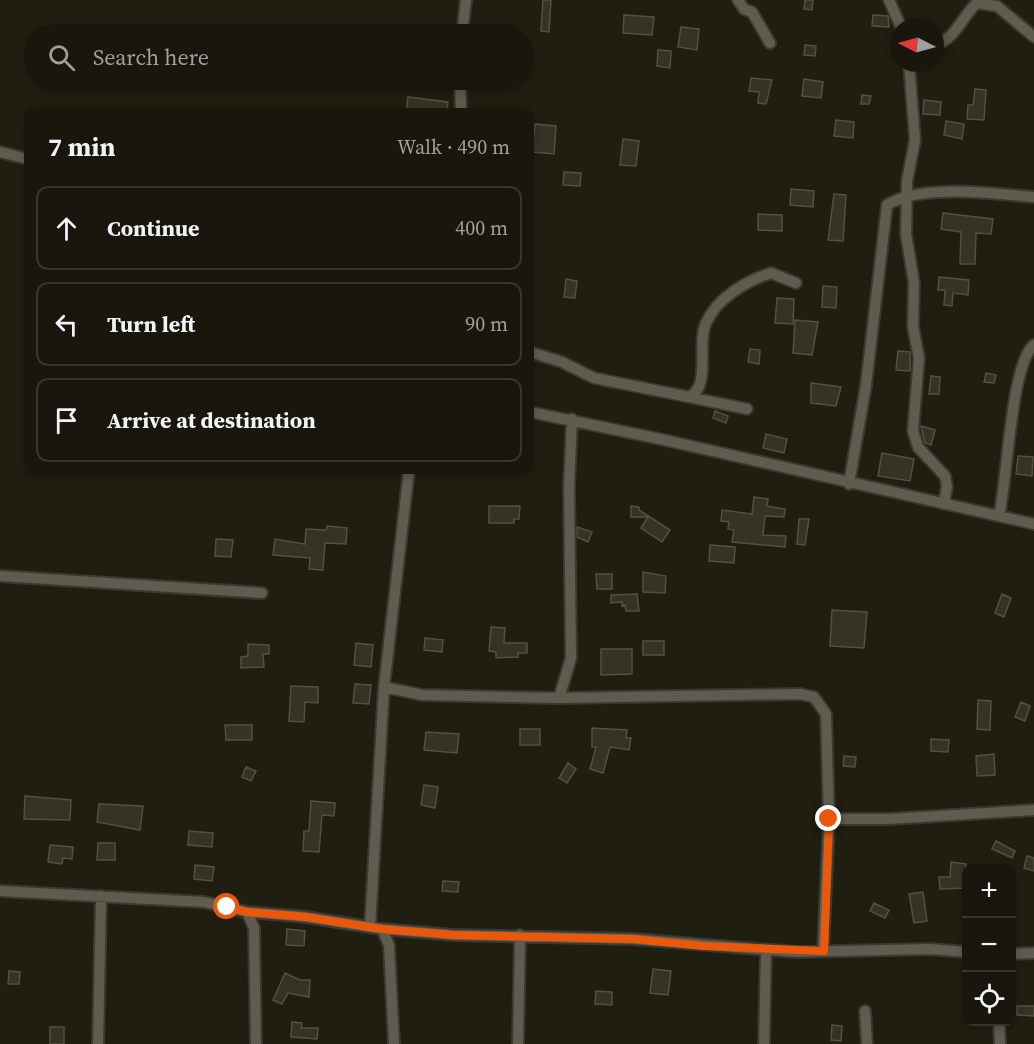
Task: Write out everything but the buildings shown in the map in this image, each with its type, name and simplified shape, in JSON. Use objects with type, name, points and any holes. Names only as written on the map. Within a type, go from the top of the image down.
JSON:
[{"type":"street","points":[[463,24],[466,0]]},
{"type":"street","points":[[738,0],[744,9],[752,12],[770,43]]},
{"type":"street","points":[[889,0],[897,18]]},
{"type":"street","points":[[944,40],[950,37],[965,13],[977,1],[997,6],[1034,37]]},
{"type":"street","points":[[910,72],[915,140],[906,198],[906,234],[914,283],[913,327],[919,357],[914,441],[945,476],[947,486],[944,504]]},
{"type":"street","points":[[460,90],[461,108]]},
{"type":"street","points":[[0,152],[24,158]]},
{"type":"street","points":[[849,484],[866,385],[887,205],[894,200],[928,194],[986,191],[1034,197]]},
{"type":"street","points":[[689,397],[696,394],[700,387],[701,343],[705,324],[718,306],[734,291],[771,273],[796,283]]},
{"type":"street","points":[[999,516],[1018,385],[1027,353],[1034,345]]},
{"type":"street","points":[[534,353],[562,362],[594,378],[747,409]]},
{"type":"street","points":[[534,413],[572,419],[1034,525]]},
{"type":"street","points":[[559,698],[571,658],[569,476],[572,419]]},
{"type":"street","points":[[394,1044],[389,945],[376,928],[384,687],[409,474]]},
{"type":"street","points":[[0,576],[262,593]]},
{"type":"street","points":[[384,687],[423,695],[559,698],[800,694],[814,697],[826,714],[829,819],[824,951]]},
{"type":"street","points":[[829,819],[889,819],[1034,810]]},
{"type":"street","points":[[0,891],[204,902],[247,912],[454,935],[633,939],[766,950],[930,949],[962,952]]},
{"type":"street","points":[[98,1044],[101,896]]},
{"type":"street","points":[[247,912],[254,928],[256,1044]]},
{"type":"street","points":[[518,1044],[520,935]]},
{"type":"street","points":[[764,1044],[766,950]]},
{"type":"street","points":[[1016,954],[1034,953]]},
{"type":"street","points":[[865,1011],[867,1044]]},
{"type":"street","points":[[999,1026],[1000,1044]]},
{"type":"route","points":[[227,907],[247,912],[306,917],[382,929],[454,935],[633,939],[796,952],[824,951],[829,819]]}]
